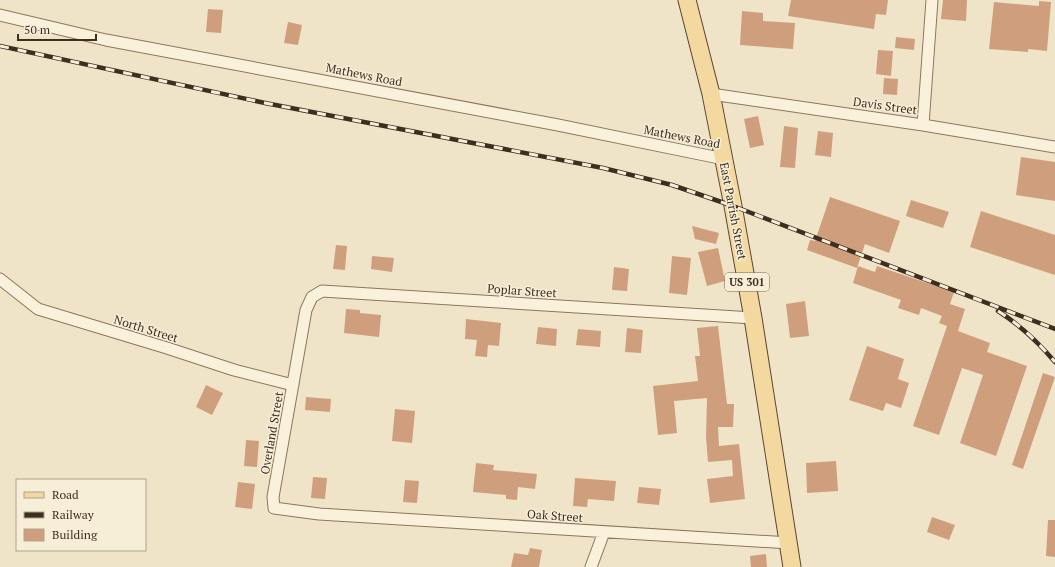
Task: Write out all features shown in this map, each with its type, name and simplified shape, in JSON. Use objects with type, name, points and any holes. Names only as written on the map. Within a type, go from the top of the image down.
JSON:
[{"type":"main road","name":"East Parrish Street","points":[[687,0],[711,94],[724,159],[753,318],[790,543],[792,567]]},
{"type":"street","points":[[923,125],[932,0]]},
{"type":"street","name":"Mathews Road","points":[[0,15],[106,40],[558,125],[724,159]]},
{"type":"street","name":"Davis Street","points":[[711,94],[923,125],[1055,147]]},
{"type":"street","name":"North Street","points":[[0,279],[38,309],[234,370],[293,385]]},
{"type":"street","name":"Poplar Street","points":[[305,318],[312,297],[322,291],[753,318]]},
{"type":"street","name":"Overland Street","points":[[305,318],[273,497],[274,508],[286,511],[319,514]]},
{"type":"street","name":"Oak Street","points":[[319,514],[790,543]]},
{"type":"street","points":[[591,567],[604,532]]},
{"type":"building","points":[[791,0],[888,0],[886,15],[876,14],[874,29],[788,16]]},
{"type":"building","points":[[943,0],[967,0],[966,21],[941,19]]},
{"type":"building","points":[[1039,1],[1051,2],[1047,51],[1028,49],[1028,52],[989,49],[994,2],[1039,6]]},
{"type":"building","points":[[208,9],[223,10],[221,33],[206,32]]},
{"type":"building","points":[[742,11],[763,13],[763,21],[795,23],[793,49],[740,45]]},
{"type":"building","points":[[288,22],[302,25],[298,45],[284,43]]},
{"type":"building","points":[[896,37],[915,39],[914,50],[895,48]]},
{"type":"building","points":[[878,50],[893,51],[891,76],[876,74]]},
{"type":"building","points":[[884,78],[898,79],[897,95],[883,94]]},
{"type":"building","points":[[758,116],[764,145],[750,148],[744,119]]},
{"type":"building","points":[[784,126],[798,128],[795,168],[780,167]]},
{"type":"building","points":[[818,131],[833,133],[831,157],[815,155]]},
{"type":"building","points":[[1021,157],[1055,162],[1055,201],[1016,195]]},
{"type":"building","points":[[830,197],[900,221],[889,253],[865,244],[857,268],[807,250],[810,240],[815,241]]},
{"type":"building","points":[[911,200],[949,212],[943,228],[906,216]]},
{"type":"building","points":[[981,211],[1055,235],[1055,275],[970,247]]},
{"type":"building","points":[[692,226],[719,233],[716,244],[695,239]]},
{"type":"building","points":[[336,245],[347,246],[345,270],[333,269]]},
{"type":"building","points":[[718,248],[725,281],[707,286],[698,252]]},
{"type":"building","points":[[372,256],[394,258],[392,272],[371,269]]},
{"type":"building","points":[[672,256],[691,258],[687,295],[669,293]]},
{"type":"building","points":[[858,266],[875,272],[877,266],[954,292],[950,304],[965,309],[958,331],[990,343],[987,352],[1027,366],[996,456],[960,443],[983,375],[962,368],[939,435],[913,426],[947,326],[939,323],[942,316],[921,308],[919,315],[898,308],[901,300],[853,283]]},
{"type":"building","points":[[614,267],[629,269],[627,291],[612,290]]},
{"type":"building","points":[[805,301],[809,336],[790,338],[786,304]]},
{"type":"building","points":[[346,309],[360,310],[360,313],[381,315],[379,337],[344,333]]},
{"type":"building","points":[[466,319],[501,323],[499,346],[488,345],[487,357],[475,356],[477,340],[465,339]]},
{"type":"building","points":[[718,326],[727,404],[734,404],[733,427],[718,427],[719,446],[739,444],[745,499],[710,503],[707,479],[733,476],[732,460],[708,462],[706,437],[707,398],[674,401],[677,433],[658,435],[653,386],[698,381],[695,356],[700,356],[697,328]]},
{"type":"building","points":[[538,327],[557,329],[556,346],[536,344]]},
{"type":"building","points":[[627,328],[643,330],[641,353],[625,352]]},
{"type":"building","points":[[578,329],[601,331],[600,347],[576,345]]},
{"type":"building","points":[[867,346],[904,359],[898,379],[909,383],[901,408],[886,403],[883,411],[849,400]]},
{"type":"building","points":[[1043,373],[1055,377],[1023,469],[1012,465]]},
{"type":"building","points":[[206,385],[223,393],[212,415],[196,407]]},
{"type":"building","points":[[306,397],[331,399],[330,412],[305,410]]},
{"type":"building","points":[[395,409],[415,411],[412,443],[392,441]]},
{"type":"building","points":[[246,440],[259,441],[257,467],[244,466]]},
{"type":"building","points":[[836,461],[838,491],[807,493],[806,463]]},
{"type":"building","points":[[476,463],[494,465],[493,470],[537,474],[535,489],[518,487],[517,500],[506,499],[506,495],[473,492]]},
{"type":"building","points":[[313,477],[327,478],[325,499],[311,498]]},
{"type":"building","points":[[575,478],[616,481],[614,501],[588,499],[587,507],[573,506]]},
{"type":"building","points":[[405,480],[419,481],[417,503],[403,502]]},
{"type":"building","points":[[238,482],[255,484],[252,509],[235,507]]},
{"type":"building","points":[[639,487],[661,489],[659,505],[637,503]]},
{"type":"building","points":[[932,517],[955,525],[949,540],[927,532]]},
{"type":"building","points":[[1048,520],[1055,520],[1055,557],[1046,556]]},
{"type":"building","points":[[530,548],[542,550],[539,567],[511,567],[514,553],[528,555]]},
{"type":"building","points":[[766,554],[767,567],[751,567],[750,556]]},
{"type":"railway","points":[[0,46],[265,103],[603,168],[672,185],[733,206],[1055,329]]},
{"type":"railway","points":[[998,311],[1028,334],[1055,362]]}]
